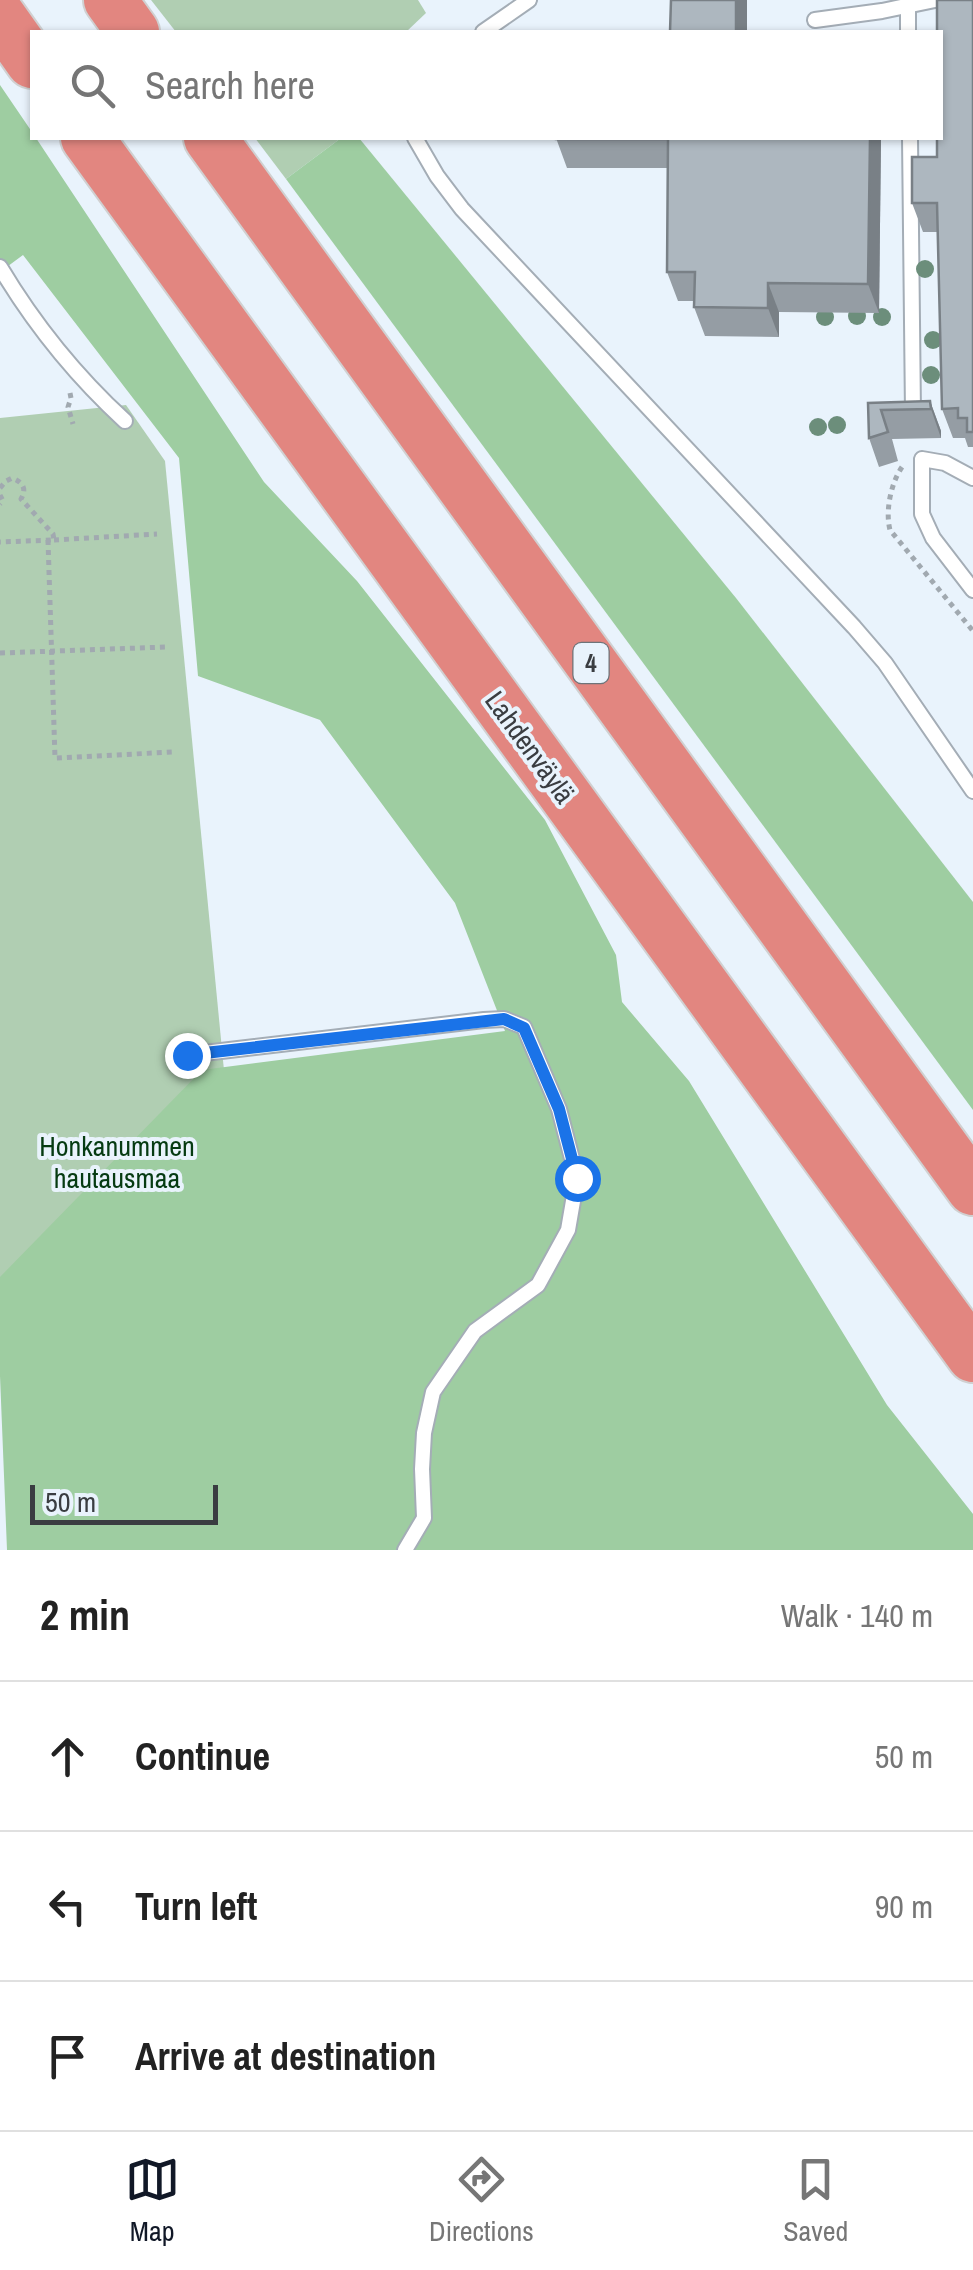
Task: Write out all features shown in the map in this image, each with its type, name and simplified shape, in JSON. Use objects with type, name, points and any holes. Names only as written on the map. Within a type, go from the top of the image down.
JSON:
[{"type":"highway","points":[[110,0],[132,30]]},
{"type":"highway","points":[[0,17],[30,59]]},
{"type":"highway","name":"Lahdenväylä","points":[[88,140],[973,1356]]},
{"type":"highway","name":"4","points":[[211,140],[973,1189]]},
{"type":"lane","points":[[486,30],[530,0]]},
{"type":"lane","points":[[814,20],[935,0]]},
{"type":"lane","points":[[908,3],[908,30]]},
{"type":"lane","points":[[416,140],[462,209],[854,627],[884,663],[973,790]]},
{"type":"lane","points":[[910,140],[913,413]]},
{"type":"lane","points":[[0,267],[46,335],[97,396],[125,421]]},
{"type":"lane","points":[[973,478],[945,462],[922,459],[922,514],[933,538],[973,590]]},
{"type":"lane","points":[[187,1055],[484,1020],[504,1019],[524,1028],[559,1109],[577,1178],[568,1230],[538,1285],[475,1331],[433,1392],[424,1433],[424,1518],[405,1550]]},
{"type":"path","points":[[0,488],[12,478],[19,481],[24,486],[21,499],[53,534],[50,651],[55,758],[174,752]]},
{"type":"path","points":[[0,496],[0,504]]},
{"type":"path","points":[[0,542],[157,534]]},
{"type":"path","points":[[0,652],[167,647]]},
{"type":"green space","points":[[151,0],[418,0],[426,13],[408,30],[174,30]]},
{"type":"green space","points":[[0,85],[30,129],[30,140],[37,140],[264,482],[357,581],[545,820],[616,955],[622,1002],[689,1081],[887,1405],[973,1514],[973,1550],[7,1550],[0,1277],[202,1070],[505,1031],[455,903],[320,720],[198,676],[179,458],[23,255],[0,272]]},
{"type":"green space","points":[[257,140],[338,140],[286,179]]},
{"type":"green space","points":[[338,140],[361,140],[736,598],[973,902],[973,1110],[286,179]]},
{"type":"green space","name":"Honkanummen hautausmaa","points":[[126,405],[165,461],[244,1277],[0,1280],[0,418]]},
{"type":"building","points":[[671,0],[736,0],[736,30],[670,30]]},
{"type":"building","points":[[937,0],[973,0],[973,432],[967,432],[967,418],[958,418],[958,408],[942,409],[937,203],[912,203],[912,157],[937,157],[937,140],[943,140],[943,30],[937,30]]},
{"type":"building","points":[[668,140],[870,140],[868,284],[768,283],[768,308],[694,307],[695,272],[667,272]]},
{"type":"building","points":[[930,401],[931,409],[881,410],[888,432],[869,438],[868,403]]},
{"type":"route","points":[[187,1055],[504,1019],[524,1028],[559,1109],[577,1178]]}]
